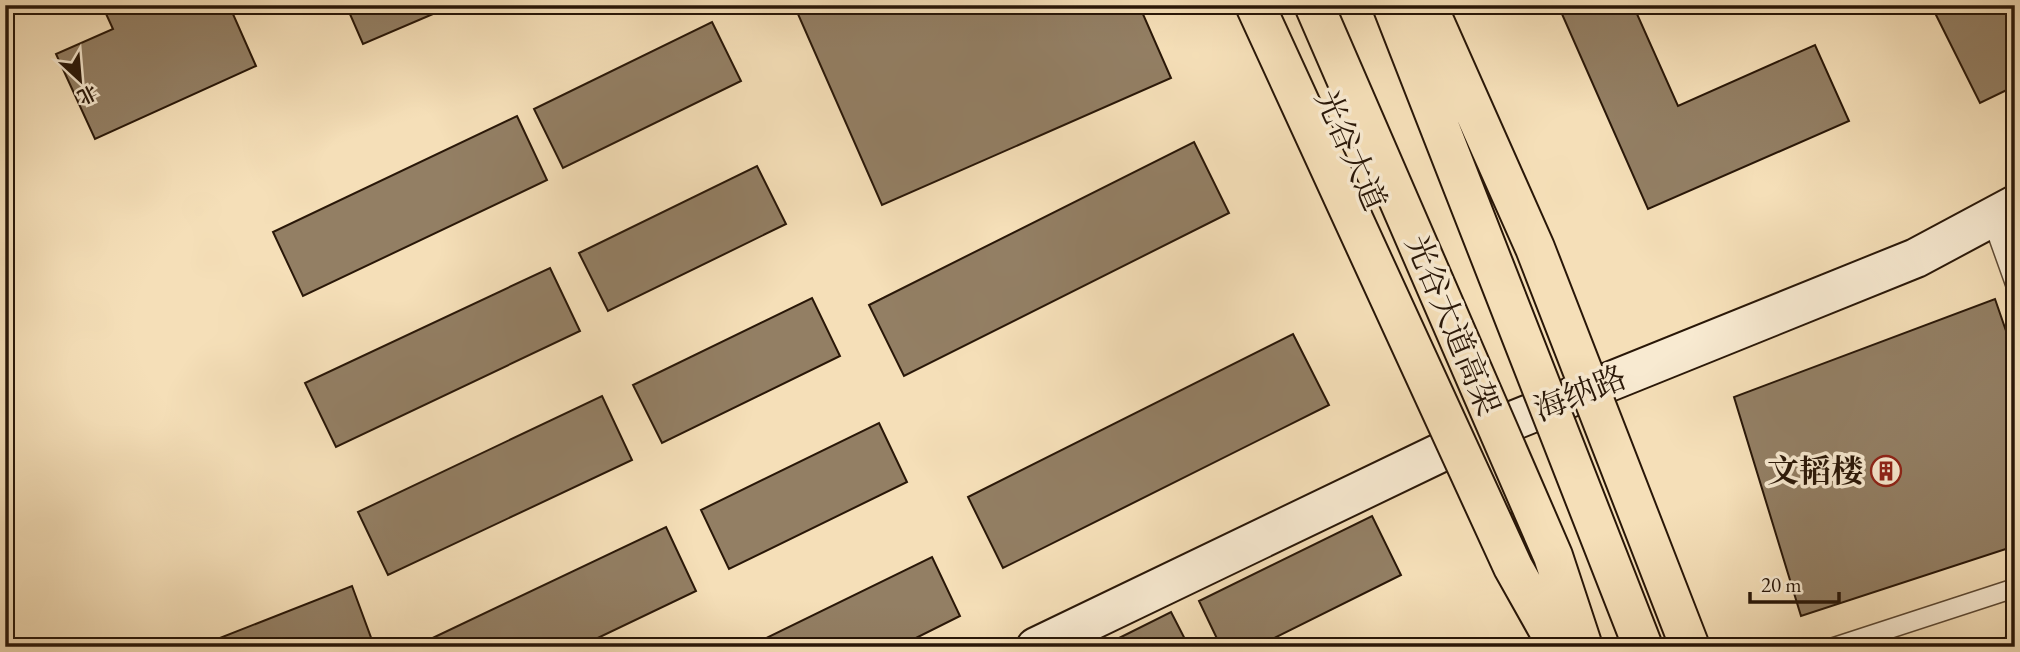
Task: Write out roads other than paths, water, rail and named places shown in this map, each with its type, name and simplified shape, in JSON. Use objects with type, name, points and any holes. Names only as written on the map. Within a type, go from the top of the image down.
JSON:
[{"type":"main road","points":[[1255,5],[1513,567],[1555,647]]},
{"type":"main road","name":"光谷大道","points":[[1287,5],[1475,436],[1555,647]]},
{"type":"main road","name":"光谷大道高架","points":[[1314,5],[1553,556],[1583,647]]},
{"type":"main road","points":[[1394,5],[1564,399],[1660,647]]},
{"type":"main road","name":"光谷大道高架","points":[[1394,5],[1643,647]]},
{"type":"main road","points":[[1427,5],[1535,248],[1690,647]]},
{"type":"main road","name":"海纳路","points":[[1036,647],[1475,436],[1916,257],[2003,211]]},
{"type":"lane","points":[[2003,211],[2015,284]]},
{"type":"lane","points":[[1834,647],[2015,589]]},
{"type":"place","name":"文韬楼","points":[[1886,471]]}]
